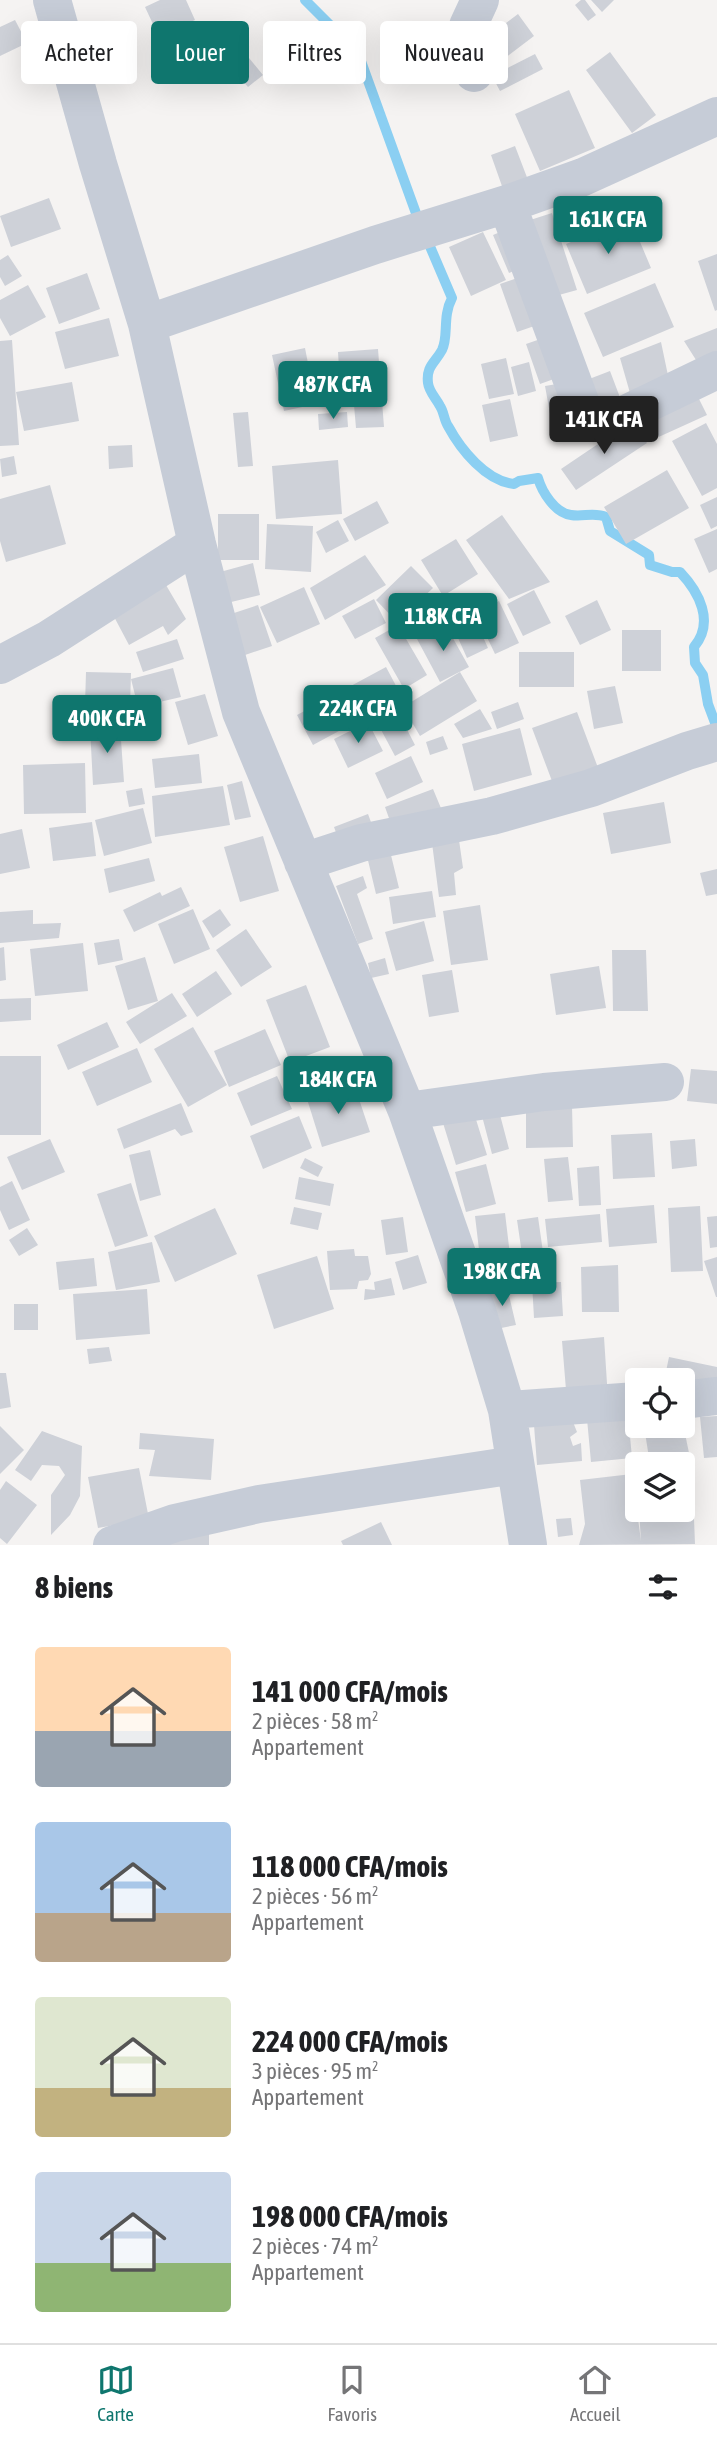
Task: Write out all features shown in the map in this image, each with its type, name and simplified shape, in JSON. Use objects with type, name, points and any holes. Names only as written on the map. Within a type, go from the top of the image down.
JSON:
[{"type":"street","points":[[52,0],[147,324],[197,544],[241,712],[407,1111],[477,1311],[507,1410],[528,1545]]},
{"type":"street","points":[[470,21],[480,0]]},
{"type":"street","points":[[147,324],[583,177],[717,117]]},
{"type":"street","points":[[493,208],[585,415],[597,422],[613,420],[717,370]]},
{"type":"street","points":[[0,665],[49,639],[197,544]]},
{"type":"street","points":[[303,862],[361,843],[492,816],[591,788],[702,747]]},
{"type":"street","points":[[407,1111],[544,1092],[665,1082]]},
{"type":"street","points":[[695,1398],[717,1396]]},
{"type":"street","points":[[507,1410],[625,1402]]},
{"type":"street","points":[[111,1545],[175,1523],[259,1504],[515,1465]]},
{"type":"building","points":[[160,0],[186,0],[195,20],[152,21],[145,7]]},
{"type":"building","points":[[585,0],[596,15],[588,21],[575,5]]},
{"type":"building","points":[[591,0],[614,0],[602,12]]},
{"type":"building","points":[[518,14],[534,36],[508,56],[508,22]]},
{"type":"building","points":[[15,20],[21,32],[21,46],[0,56],[0,27]]},
{"type":"building","points":[[610,52],[656,115],[632,133],[586,70]]},
{"type":"building","points":[[535,54],[543,69],[500,91],[496,84],[508,84],[508,68]]},
{"type":"building","points":[[249,58],[263,75],[248,87],[245,84],[249,84]]},
{"type":"building","points":[[569,90],[595,148],[540,171],[515,114]]},
{"type":"building","points":[[515,146],[528,180],[503,189],[491,155]]},
{"type":"building","points":[[49,198],[61,229],[11,247],[0,216]]},
{"type":"building","points":[[552,213],[577,290],[548,298],[524,222]]},
{"type":"building","points":[[630,218],[651,268],[587,294],[566,244]]},
{"type":"building","points":[[510,228],[526,266],[509,273],[493,235]]},
{"type":"building","points":[[483,232],[506,280],[471,296],[449,247]]},
{"type":"building","points":[[717,254],[717,310],[715,311],[698,261]]},
{"type":"building","points":[[8,255],[22,276],[5,286],[0,277],[0,260]]},
{"type":"building","points":[[87,273],[100,309],[59,324],[46,288]]},
{"type":"building","points":[[526,275],[543,323],[517,332],[500,284]]},
{"type":"building","points":[[655,283],[674,327],[603,357],[584,313]]},
{"type":"building","points":[[28,285],[46,317],[10,336],[0,318],[0,300]]},
{"type":"building","points":[[109,318],[119,356],[65,369],[55,332]]},
{"type":"building","points":[[717,328],[717,364],[703,371],[684,341]]},
{"type":"building","points":[[552,335],[565,375],[540,384],[526,344]]},
{"type":"building","points":[[12,340],[19,445],[0,446],[0,341]]},
{"type":"building","points":[[661,342],[670,385],[632,400],[620,358]]},
{"type":"building","points":[[305,348],[316,404],[284,411],[272,355]]},
{"type":"building","points":[[378,349],[384,427],[356,428],[354,405],[341,402],[338,352]]},
{"type":"building","points":[[506,358],[514,394],[489,399],[481,364]]},
{"type":"building","points":[[529,362],[536,391],[518,396],[511,367]]},
{"type":"building","points":[[610,371],[624,408],[598,418],[584,381]]},
{"type":"building","points":[[72,382],[79,421],[24,431],[16,392]]},
{"type":"building","points":[[569,382],[576,421],[552,425],[545,386]]},
{"type":"building","points":[[696,393],[707,415],[652,440],[642,416]]},
{"type":"building","points":[[510,399],[518,436],[490,442],[482,405]]},
{"type":"building","points":[[248,412],[253,466],[238,467],[233,413]]},
{"type":"building","points":[[347,412],[348,427],[319,430],[318,414]]},
{"type":"building","points":[[632,421],[647,443],[576,490],[561,469]]},
{"type":"building","points":[[706,423],[717,444],[717,488],[702,496],[672,441]]},
{"type":"building","points":[[132,445],[133,467],[109,469],[108,446]]},
{"type":"building","points":[[14,456],[17,474],[2,477],[0,459]]},
{"type":"building","points":[[338,460],[342,514],[276,519],[272,466]]},
{"type":"building","points":[[667,470],[689,508],[626,544],[604,507]]},
{"type":"building","points":[[50,485],[66,544],[6,562],[0,541],[0,499]]},
{"type":"building","points":[[717,497],[717,526],[711,529],[700,505]]},
{"type":"building","points":[[377,501],[389,523],[355,541],[343,519]]},
{"type":"building","points":[[218,514],[259,514],[259,560],[218,560]]},
{"type":"building","points":[[502,515],[550,582],[509,599],[466,540]]},
{"type":"building","points":[[338,520],[349,541],[326,553],[316,532]]},
{"type":"building","points":[[267,524],[313,526],[311,572],[265,569]]},
{"type":"building","points":[[717,529],[717,569],[709,573],[694,539]]},
{"type":"building","points":[[456,539],[478,574],[443,596],[421,560]]},
{"type":"building","points":[[365,555],[386,585],[325,620],[310,588]]},
{"type":"building","points":[[253,563],[260,595],[227,603],[220,572]]},
{"type":"building","points":[[411,566],[433,588],[397,622],[376,600]]},
{"type":"building","points":[[163,580],[186,619],[168,635],[163,626],[129,645],[111,611]]},
{"type":"building","points":[[304,587],[320,624],[277,643],[260,607]]},
{"type":"building","points":[[534,590],[551,623],[523,636],[507,604]]},
{"type":"building","points":[[374,599],[386,623],[355,639],[342,616]]},
{"type":"building","points":[[597,600],[611,630],[580,645],[565,616]]},
{"type":"building","points":[[499,601],[519,643],[495,654],[475,612]]},
{"type":"building","points":[[258,605],[272,646],[245,655],[231,614]]},
{"type":"building","points":[[418,613],[425,625],[409,635],[401,623]]},
{"type":"building","points":[[445,624],[469,667],[440,682],[417,639]]},
{"type":"building","points":[[398,625],[427,675],[404,689],[375,638]]},
{"type":"building","points":[[479,628],[488,648],[467,658],[458,638]]},
{"type":"building","points":[[622,630],[661,630],[661,671],[622,671]]},
{"type":"building","points":[[177,639],[184,659],[143,672],[136,652]]},
{"type":"building","points":[[519,652],[574,652],[574,687],[519,687]]},
{"type":"building","points":[[386,667],[402,697],[313,745],[297,715]]},
{"type":"building","points":[[173,668],[181,697],[138,707],[131,679]]},
{"type":"building","points":[[86,672],[131,673],[130,707],[85,705]]},
{"type":"building","points":[[460,672],[477,701],[420,736],[403,707]]},
{"type":"building","points":[[615,686],[623,723],[594,729],[587,691]]},
{"type":"building","points":[[205,694],[218,736],[188,745],[175,702]]},
{"type":"building","points":[[518,702],[524,719],[497,729],[491,712]]},
{"type":"building","points":[[480,709],[492,729],[463,738],[454,724]]},
{"type":"building","points":[[577,712],[600,773],[555,789],[532,728]]},
{"type":"building","points":[[400,716],[415,745],[395,756],[379,726]]},
{"type":"building","points":[[368,722],[383,751],[348,768],[334,739]]},
{"type":"building","points":[[120,726],[124,782],[93,785],[90,727]]},
{"type":"building","points":[[520,728],[532,775],[474,791],[462,744]]},
{"type":"building","points":[[443,736],[448,749],[430,755],[426,742]]},
{"type":"building","points":[[199,754],[202,783],[155,788],[152,759]]},
{"type":"building","points":[[411,756],[423,782],[387,799],[375,773]]},
{"type":"building","points":[[85,763],[86,813],[24,814],[23,765]]},
{"type":"building","points":[[242,781],[251,817],[235,820],[227,785]]},
{"type":"building","points":[[223,786],[230,825],[155,837],[152,796]]},
{"type":"building","points":[[142,788],[145,804],[129,807],[126,791]]},
{"type":"building","points":[[433,789],[443,813],[390,821],[385,807]]},
{"type":"building","points":[[664,802],[671,843],[611,854],[603,813]]},
{"type":"building","points":[[143,808],[152,843],[104,856],[95,820]]},
{"type":"building","points":[[368,814],[375,833],[341,846],[334,827]]},
{"type":"building","points":[[92,822],[96,856],[53,861],[49,828]]},
{"type":"building","points":[[22,829],[30,868],[0,874],[0,834]]},
{"type":"building","points":[[263,836],[279,891],[240,902],[224,847]]},
{"type":"building","points":[[459,840],[463,868],[454,873],[456,895],[439,897],[432,843]]},
{"type":"building","points":[[389,847],[399,888],[376,894],[366,852]]},
{"type":"building","points":[[149,858],[155,881],[109,893],[104,869]]},
{"type":"building","points":[[717,869],[717,894],[706,896],[700,873]]},
{"type":"building","points":[[363,876],[367,888],[357,894],[373,939],[358,944],[336,886]]},
{"type":"building","points":[[181,887],[190,906],[134,932],[123,910],[160,892],[162,896]]},
{"type":"building","points":[[432,891],[436,917],[393,924],[389,897]]},
{"type":"building","points":[[480,905],[488,960],[451,965],[443,911]]},
{"type":"building","points":[[193,909],[210,949],[174,964],[158,924]]},
{"type":"building","points":[[220,909],[231,925],[213,938],[202,921]]},
{"type":"building","points":[[33,910],[33,924],[61,923],[59,938],[0,943],[0,912]]},
{"type":"building","points":[[424,921],[434,961],[396,971],[385,932]]},
{"type":"building","points":[[246,929],[272,967],[241,987],[216,950]]},
{"type":"building","points":[[119,939],[123,960],[98,965],[94,943]]},
{"type":"building","points":[[83,943],[88,991],[35,996],[30,949]]},
{"type":"building","points":[[4,947],[6,980],[0,981],[0,948]]},
{"type":"building","points":[[612,950],[646,950],[648,1011],[613,1011]]},
{"type":"building","points":[[145,957],[158,1001],[128,1010],[115,966]]},
{"type":"building","points":[[385,958],[389,974],[371,978],[368,963]]},
{"type":"building","points":[[599,966],[606,1008],[556,1015],[550,974]]},
{"type":"building","points":[[452,970],[459,1012],[429,1017],[422,975]]},
{"type":"building","points":[[216,971],[232,994],[197,1017],[182,994]]},
{"type":"building","points":[[306,985],[330,1047],[290,1062],[266,1000]]},
{"type":"building","points":[[172,993],[187,1016],[140,1044],[126,1022]]},
{"type":"building","points":[[31,998],[31,1020],[0,1022],[0,999]]},
{"type":"building","points":[[107,1022],[119,1047],[68,1070],[57,1045]]},
{"type":"building","points":[[193,1027],[227,1085],[188,1107],[154,1049]]},
{"type":"building","points":[[265,1029],[281,1065],[229,1087],[214,1051]]},
{"type":"building","points":[[137,1048],[152,1082],[97,1106],[82,1072]]},
{"type":"building","points":[[0,1056],[41,1056],[41,1135],[0,1135]]},
{"type":"building","points":[[319,1061],[329,1085],[304,1095],[294,1070]]},
{"type":"building","points":[[691,1069],[717,1071],[717,1104],[687,1101]]},
{"type":"building","points":[[277,1076],[292,1109],[251,1126],[237,1093]]},
{"type":"building","points":[[354,1084],[370,1132],[322,1147],[307,1099]]},
{"type":"building","points":[[181,1103],[193,1132],[181,1136],[175,1129],[124,1149],[117,1129]]},
{"type":"building","points":[[572,1106],[573,1147],[526,1148],[526,1107]]},
{"type":"building","points":[[499,1111],[509,1149],[492,1154],[482,1116]]},
{"type":"building","points":[[474,1113],[487,1155],[456,1165],[443,1123]]},
{"type":"building","points":[[299,1116],[312,1148],[263,1169],[250,1136]]},
{"type":"building","points":[[652,1133],[655,1177],[613,1179],[611,1135]]},
{"type":"building","points":[[50,1139],[65,1172],[22,1190],[7,1157]]},
{"type":"building","points":[[695,1139],[697,1166],[672,1169],[670,1141]]},
{"type":"building","points":[[150,1150],[161,1195],[140,1201],[129,1155]]},
{"type":"building","points":[[568,1157],[573,1200],[548,1202],[544,1159]]},
{"type":"building","points":[[305,1158],[323,1167],[318,1177],[300,1168]]},
{"type":"building","points":[[486,1164],[496,1204],[466,1212],[455,1172]]},
{"type":"building","points":[[599,1166],[601,1205],[579,1206],[577,1168]]},
{"type":"building","points":[[299,1177],[334,1184],[330,1206],[295,1199]]},
{"type":"building","points":[[12,1181],[30,1220],[9,1230],[0,1210],[0,1187]]},
{"type":"building","points":[[131,1183],[148,1236],[115,1247],[97,1194]]},
{"type":"building","points":[[654,1205],[657,1243],[609,1247],[606,1209]]},
{"type":"building","points":[[700,1206],[703,1271],[671,1272],[668,1208]]},
{"type":"building","points":[[294,1207],[322,1213],[318,1230],[290,1224]]},
{"type":"building","points":[[215,1208],[237,1254],[175,1282],[154,1236]]},
{"type":"building","points":[[505,1213],[510,1255],[480,1258],[475,1216]]},
{"type":"building","points":[[600,1214],[602,1242],[548,1247],[545,1219]]},
{"type":"building","points":[[717,1216],[717,1247],[710,1248],[707,1217]]},
{"type":"building","points":[[403,1217],[408,1252],[386,1255],[381,1220]]},
{"type":"building","points":[[538,1217],[543,1252],[522,1254],[517,1220]]},
{"type":"building","points":[[27,1228],[38,1245],[19,1256],[9,1240]]},
{"type":"building","points":[[152,1242],[160,1282],[116,1290],[108,1252]]},
{"type":"building","points":[[354,1249],[355,1256],[368,1256],[371,1274],[368,1280],[359,1281],[357,1289],[330,1290],[327,1251]]},
{"type":"building","points":[[418,1255],[427,1283],[403,1290],[395,1262]]},
{"type":"building","points":[[317,1256],[334,1309],[274,1329],[257,1275]]},
{"type":"building","points":[[717,1257],[717,1297],[716,1297],[704,1261]]},
{"type":"building","points":[[94,1258],[97,1286],[59,1290],[56,1262]]},
{"type":"building","points":[[618,1265],[619,1312],[582,1312],[581,1267]]},
{"type":"building","points":[[391,1278],[395,1295],[364,1300],[365,1289],[375,1290],[374,1282]]},
{"type":"building","points":[[561,1282],[563,1316],[534,1318],[532,1283]]},
{"type":"building","points":[[507,1287],[516,1325],[496,1329],[488,1292]]},
{"type":"building","points":[[147,1289],[150,1334],[76,1340],[73,1294]]},
{"type":"building","points":[[14,1304],[38,1304],[38,1330],[14,1330]]},
{"type":"building","points":[[604,1337],[608,1399],[567,1402],[562,1341]]},
{"type":"building","points":[[109,1347],[112,1361],[89,1364],[87,1349]]},
{"type":"building","points":[[669,1357],[717,1367],[717,1383],[695,1382],[695,1368],[667,1368]]},
{"type":"building","points":[[0,1373],[6,1373],[11,1407],[0,1409]]},
{"type":"building","points":[[625,1414],[625,1438],[630,1438],[631,1452],[625,1452],[625,1459],[591,1462],[587,1419]]},
{"type":"building","points":[[717,1416],[717,1457],[704,1458],[700,1417]]},
{"type":"building","points":[[573,1422],[577,1432],[570,1437],[573,1446],[581,1443],[582,1461],[537,1465],[534,1425]]},
{"type":"building","points":[[0,1426],[24,1450],[0,1474]]},
{"type":"building","points":[[42,1431],[82,1446],[80,1496],[70,1515],[51,1535],[51,1495],[65,1475],[59,1466],[42,1465],[31,1481],[15,1470]]},
{"type":"building","points":[[140,1433],[214,1439],[211,1480],[149,1476],[155,1450],[139,1449]]},
{"type":"building","points":[[646,1438],[686,1438],[689,1452],[648,1452]]},
{"type":"building","points":[[139,1468],[149,1519],[98,1528],[88,1477]]},
{"type":"building","points":[[625,1475],[625,1522],[638,1522],[641,1541],[640,1522],[694,1522],[695,1544],[579,1545],[585,1524],[580,1480]]},
{"type":"building","points":[[6,1481],[37,1505],[7,1544],[0,1538],[0,1490]]},
{"type":"building","points":[[571,1518],[573,1535],[558,1537],[556,1519]]},
{"type":"building","points":[[381,1522],[392,1545],[343,1545],[341,1541]]},
{"type":"building","points":[[209,1533],[209,1545],[160,1545]]},
{"type":"waterway","points":[[305,0],[358,53],[417,216],[452,298],[447,312],[444,345],[430,369],[428,383],[453,435],[484,471],[504,482],[514,484],[538,478],[546,495],[560,510],[571,515],[606,517],[610,531],[649,555],[650,565],[680,572],[693,589],[702,608],[703,628],[694,647],[695,663],[703,675],[708,704],[717,728]]}]
